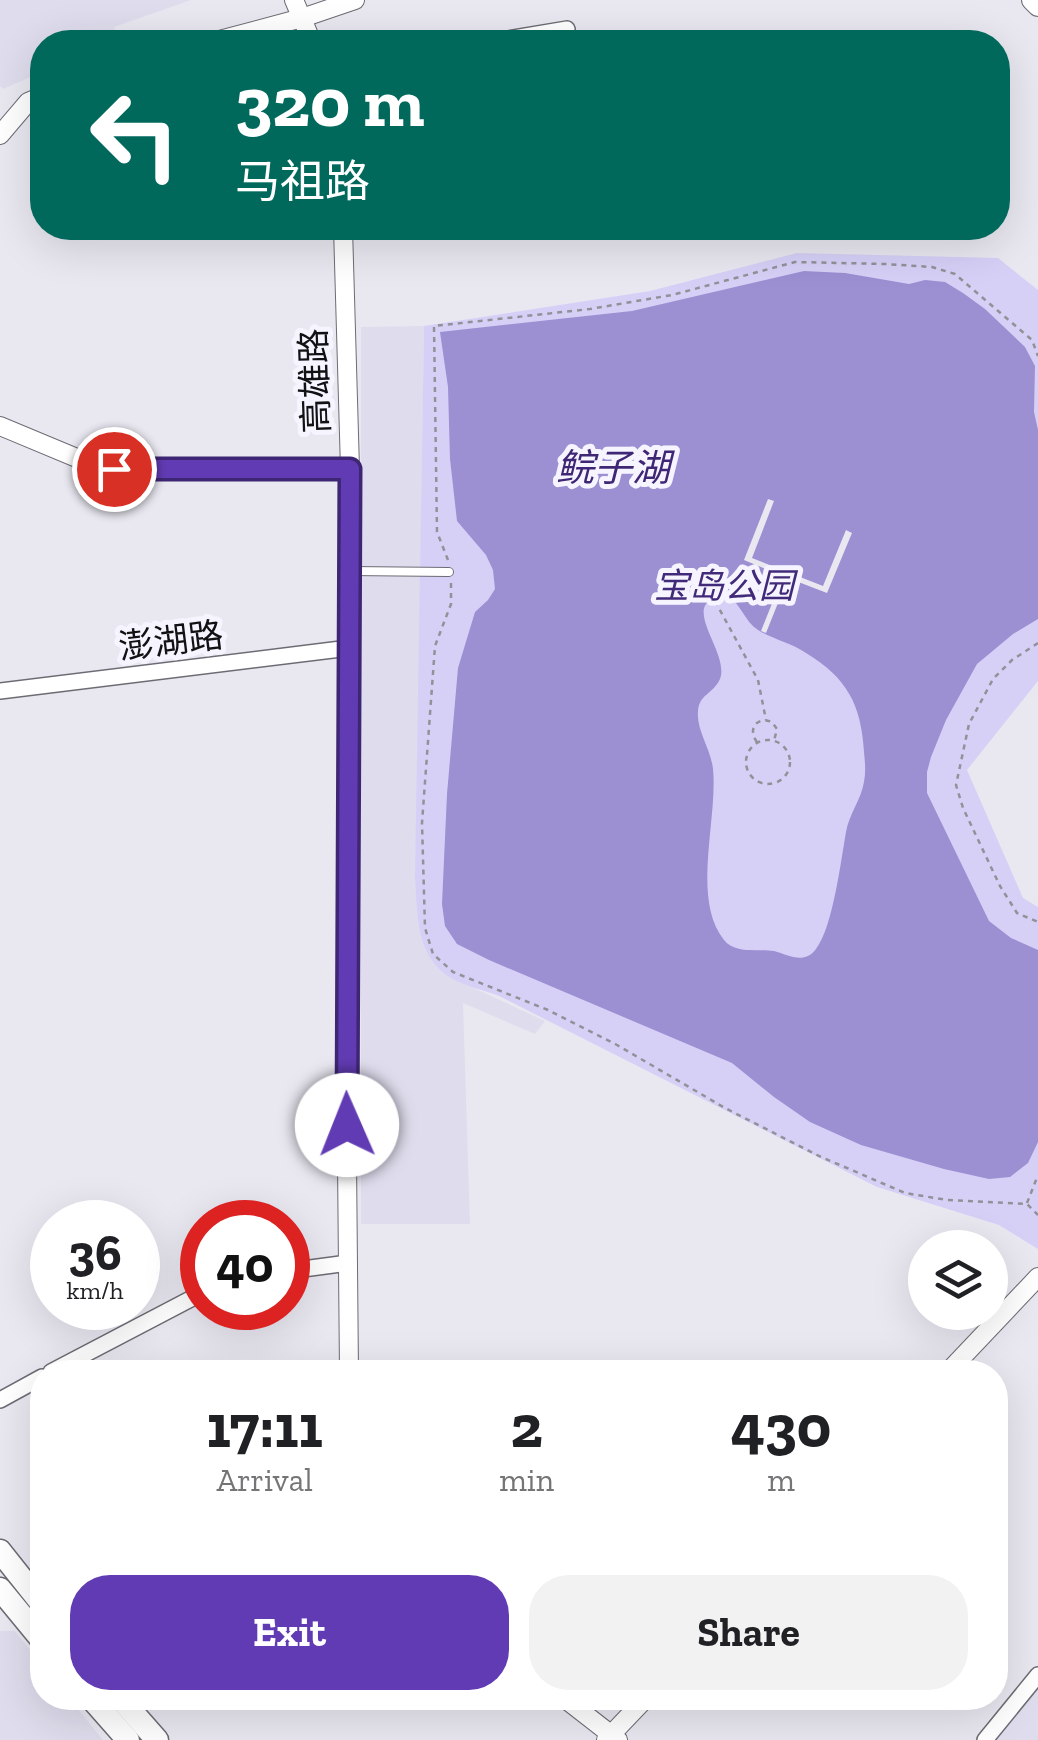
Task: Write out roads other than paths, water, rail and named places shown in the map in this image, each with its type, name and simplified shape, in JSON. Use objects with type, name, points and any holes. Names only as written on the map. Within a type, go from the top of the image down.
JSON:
[{"type":"main road","points":[[1032,0],[1038,6]]},
{"type":"main road","points":[[2,1559],[30,1590]]},
{"type":"main road","points":[[0,1589],[30,1625]]},
{"type":"main road","points":[[102,1710],[128,1740]]},
{"type":"main road","points":[[130,1710],[156,1740]]},
{"type":"street","points":[[243,30],[298,9],[355,0]]},
{"type":"street","points":[[556,30],[567,28]]},
{"type":"street","points":[[0,135],[30,101]]},
{"type":"street","name":"高雄路","points":[[343,240],[350,469],[346,1036],[350,1360]]},
{"type":"street","points":[[0,426],[84,462],[114,469],[350,469]]},
{"type":"street","name":"澎湖路","points":[[0,692],[349,648]]},
{"type":"street","points":[[310,1267],[348,1263]]},
{"type":"street","points":[[959,1360],[1038,1277]]},
{"type":"street","points":[[75,1360],[180,1305]]},
{"type":"street","points":[[0,1400],[30,1384]]},
{"type":"street","points":[[984,1740],[1038,1675]]},
{"type":"street","points":[[578,1710],[612,1738],[636,1710]]},
{"type":"lane","points":[[350,571],[449,572]]},
{"type":"water","name":"鲩子湖","points":[[804,271],[845,273],[909,284],[925,280],[945,282],[985,309],[1025,347],[1035,366],[1038,619],[977,664],[946,720],[927,772],[927,793],[989,921],[1011,938],[1038,950],[1038,1142],[1028,1163],[1010,1177],[989,1179],[861,1145],[810,1122],[732,1063],[489,960],[457,944],[445,926],[442,904],[447,794],[458,668],[475,612],[495,589],[486,555],[457,521],[448,387],[440,332],[632,311]],"holes":[[[712,599],[732,599],[758,630],[800,650],[832,672],[855,706],[862,735],[865,774],[848,825],[836,893],[822,939],[811,954],[801,958],[729,945],[714,923],[709,903],[713,769],[698,711],[701,701],[719,681],[721,670],[704,617],[705,607]]]},
{"type":"park label","name":"宝岛公园","points":[[724,586]]}]
